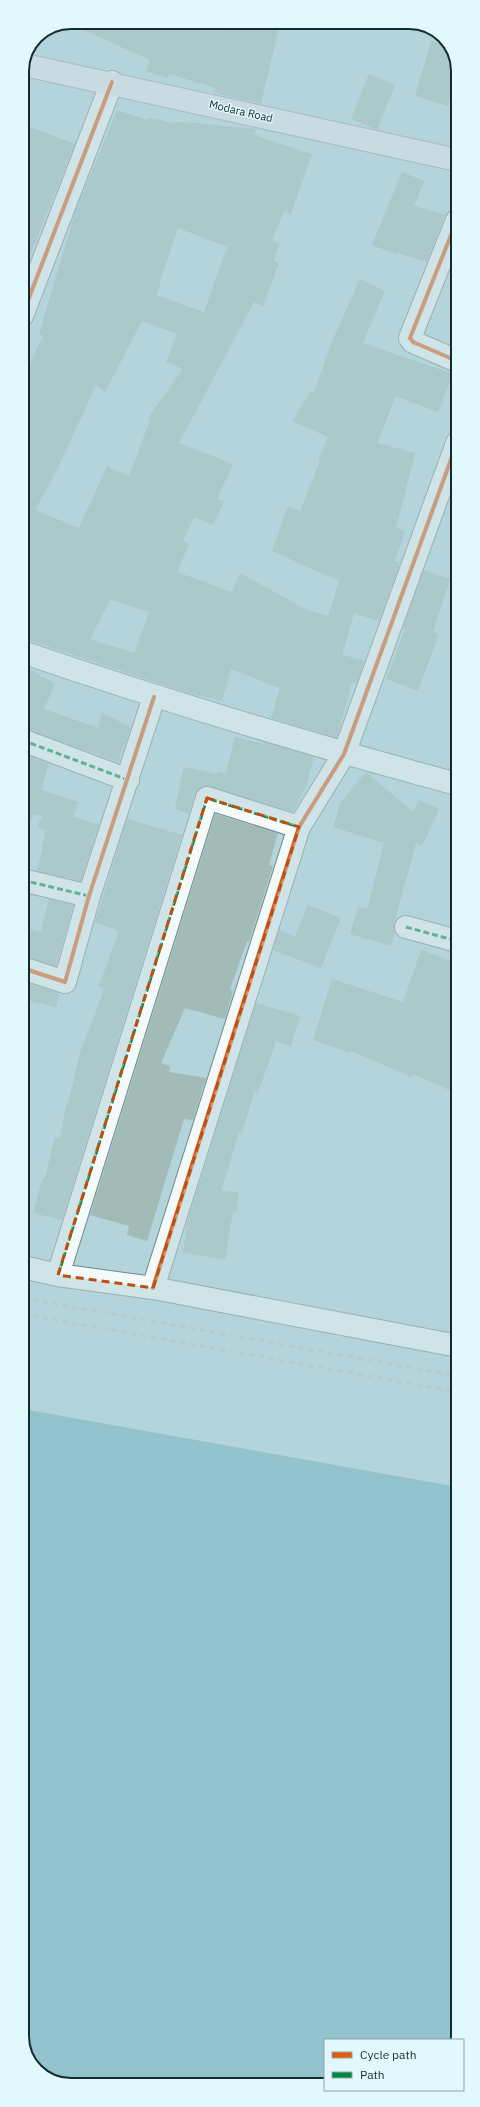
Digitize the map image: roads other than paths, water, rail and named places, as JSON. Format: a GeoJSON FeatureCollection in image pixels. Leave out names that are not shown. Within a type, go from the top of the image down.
{"type":"FeatureCollection","features":[{"type":"Feature","properties":{"kind":"main road","name":"Modara Road"},"geometry":{"type":"LineString","coordinates":[[30,66],[112,82],[451,159]]}},
{"type":"Feature","properties":{"kind":"street"},"geometry":{"type":"LineString","coordinates":[[29,298],[112,82]]}},
{"type":"Feature","properties":{"kind":"street"},"geometry":{"type":"LineString","coordinates":[[451,235],[410,338],[413,342],[451,358]]}},
{"type":"Feature","properties":{"kind":"street"},"geometry":{"type":"LineString","coordinates":[[153,1288],[299,827],[344,754],[451,460]]}},
{"type":"Feature","properties":{"kind":"street"},"geometry":{"type":"LineString","coordinates":[[29,654],[154,696],[344,754],[451,782]]}},
{"type":"Feature","properties":{"kind":"street"},"geometry":{"type":"LineString","coordinates":[[29,970],[65,982],[89,896],[128,780],[154,696]]}},
{"type":"Feature","properties":{"kind":"street"},"geometry":{"type":"LineString","coordinates":[[29,743],[128,780]]}},
{"type":"Feature","properties":{"kind":"street"},"geometry":{"type":"LineString","coordinates":[[58,1275],[206,798],[299,827]]}},
{"type":"Feature","properties":{"kind":"street"},"geometry":{"type":"LineString","coordinates":[[29,882],[89,896]]}},
{"type":"Feature","properties":{"kind":"street"},"geometry":{"type":"LineString","coordinates":[[406,927],[451,940]]}},
{"type":"Feature","properties":{"kind":"street"},"geometry":{"type":"LineString","coordinates":[[29,1269],[58,1275],[153,1288],[451,1345]]}},
{"type":"Feature","properties":{"kind":"water"},"geometry":{"type":"Polygon","coordinates":[[[29,1410],[451,1486],[451,2039],[324,2039],[324,2078],[68,2078],[55,2075],[39,2064],[32,2052],[29,2036],[29,1410]]]}},
{"type":"Feature","properties":{"kind":"railway"},"geometry":{"type":"LineString","coordinates":[[29,1299],[451,1375]]}},
{"type":"Feature","properties":{"kind":"railway"},"geometry":{"type":"LineString","coordinates":[[29,1315],[451,1391]]}}]}
